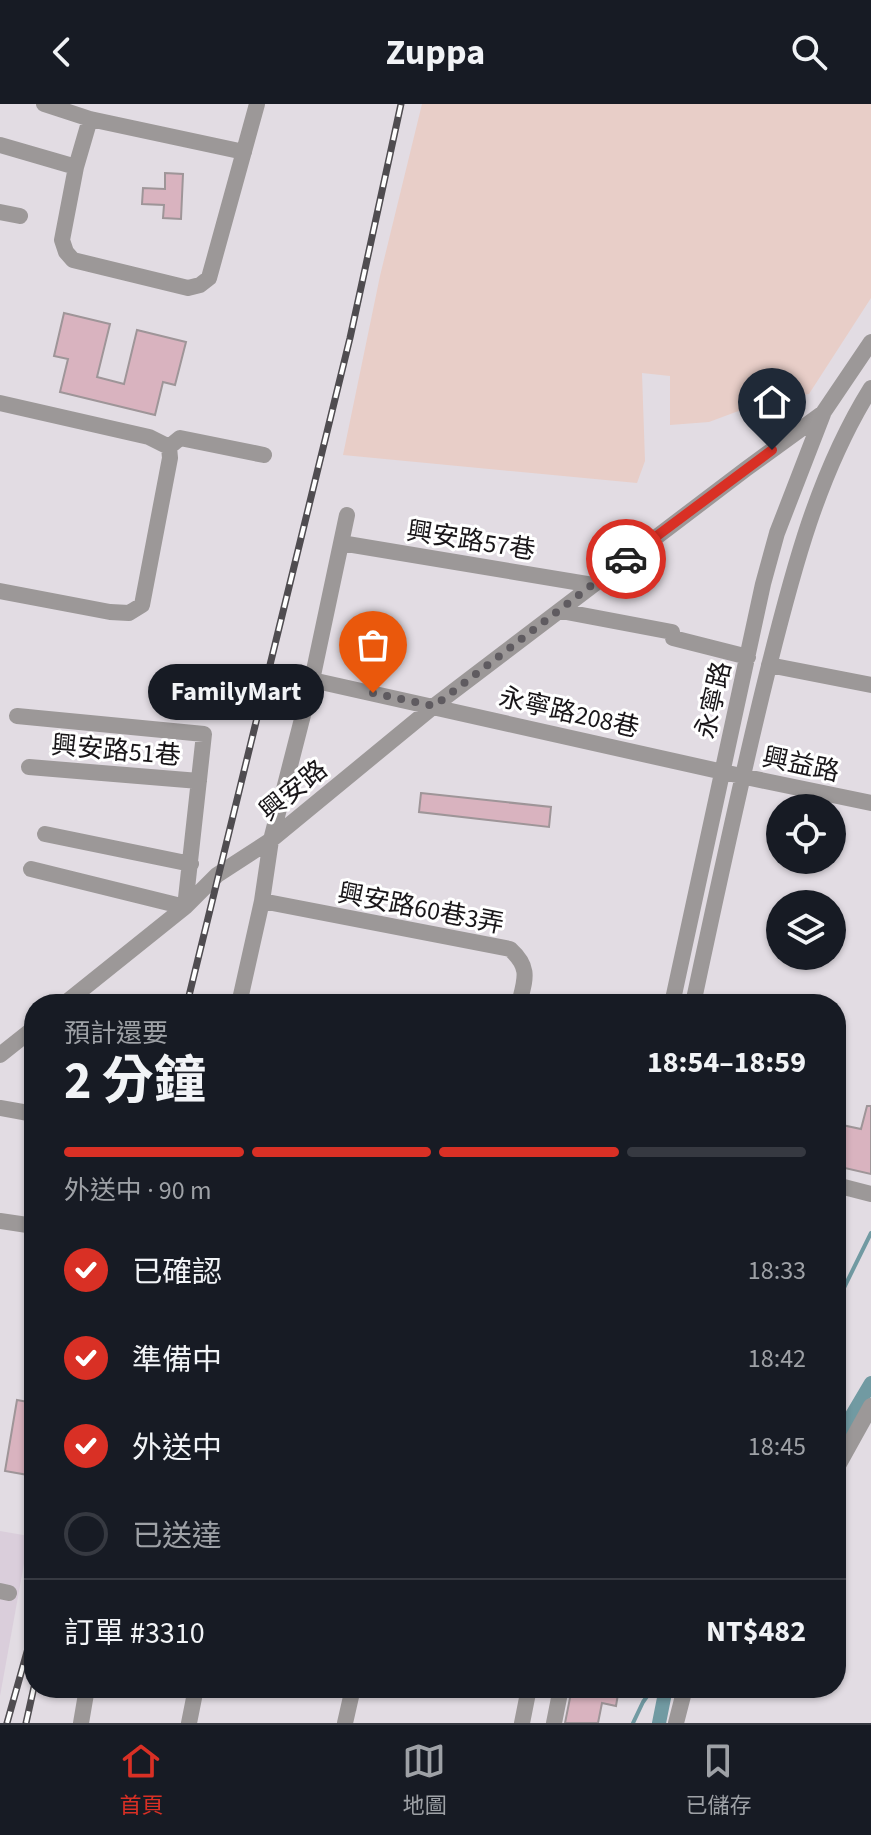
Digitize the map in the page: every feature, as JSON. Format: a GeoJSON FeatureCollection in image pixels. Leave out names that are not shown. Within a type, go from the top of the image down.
{"type":"FeatureCollection","features":[{"type":"Feature","properties":{"kind":"street"},"geometry":{"type":"LineString","coordinates":[[44,104],[90,119],[244,152]]}},
{"type":"Feature","properties":{"kind":"street"},"geometry":{"type":"LineString","coordinates":[[90,119],[76,167],[62,240],[66,252],[73,260],[188,288],[200,285],[209,278],[257,104]]}},
{"type":"Feature","properties":{"kind":"street"},"geometry":{"type":"LineString","coordinates":[[0,145],[76,167]]}},
{"type":"Feature","properties":{"kind":"street"},"geometry":{"type":"LineString","coordinates":[[0,212],[20,216]]}},
{"type":"Feature","properties":{"kind":"street","name":"興安路"},"geometry":{"type":"LineString","coordinates":[[76,994],[185,907],[217,875],[271,840],[434,706],[823,413],[871,342]]}},
{"type":"Feature","properties":{"kind":"street"},"geometry":{"type":"LineString","coordinates":[[823,413],[848,426],[871,388]]}},
{"type":"Feature","properties":{"kind":"street"},"geometry":{"type":"LineString","coordinates":[[0,403],[149,437],[169,447]]}},
{"type":"Feature","properties":{"kind":"street","name":"永寧路"},"geometry":{"type":"LineString","coordinates":[[674,994],[721,772],[777,533],[823,413]]}},
{"type":"Feature","properties":{"kind":"street","name":"永寧路"},"geometry":{"type":"LineString","coordinates":[[695,994],[741,776],[802,541],[848,426]]}},
{"type":"Feature","properties":{"kind":"street"},"geometry":{"type":"LineString","coordinates":[[169,447],[180,438],[264,455]]}},
{"type":"Feature","properties":{"kind":"street"},"geometry":{"type":"LineString","coordinates":[[0,591],[110,612],[129,613],[142,605],[170,458],[169,447]]}},
{"type":"Feature","properties":{"kind":"street"},"geometry":{"type":"LineString","coordinates":[[241,994],[262,901],[271,840],[312,680],[347,515]]}},
{"type":"Feature","properties":{"kind":"street","name":"興安路57巷"},"geometry":{"type":"LineString","coordinates":[[341,543],[593,585]]}},
{"type":"Feature","properties":{"kind":"street"},"geometry":{"type":"LineString","coordinates":[[561,611],[672,632],[673,638],[748,657]]}},
{"type":"Feature","properties":{"kind":"street"},"geometry":{"type":"LineString","coordinates":[[769,665],[871,685]]}},
{"type":"Feature","properties":{"kind":"street","name":"永寧路208巷"},"geometry":{"type":"LineString","coordinates":[[312,680],[721,772]]}},
{"type":"Feature","properties":{"kind":"street","name":"興安路51巷"},"geometry":{"type":"LineString","coordinates":[[17,716],[204,734],[185,907]]}},
{"type":"Feature","properties":{"kind":"street","name":"興安路51巷"},"geometry":{"type":"LineString","coordinates":[[29,767],[199,781]]}},
{"type":"Feature","properties":{"kind":"street","name":"興益路"},"geometry":{"type":"LineString","coordinates":[[721,772],[871,803]]}},
{"type":"Feature","properties":{"kind":"street"},"geometry":{"type":"LineString","coordinates":[[45,834],[191,864]]}},
{"type":"Feature","properties":{"kind":"street"},"geometry":{"type":"LineString","coordinates":[[31,869],[185,907]]}},
{"type":"Feature","properties":{"kind":"street","name":"興安路60巷3弄"},"geometry":{"type":"LineString","coordinates":[[262,901],[510,949],[521,959],[526,976],[522,994]]}},
{"type":"Feature","properties":{"kind":"street"},"geometry":{"type":"LineString","coordinates":[[0,1055],[24,1044]]}},
{"type":"Feature","properties":{"kind":"street"},"geometry":{"type":"LineString","coordinates":[[0,1108],[24,1112]]}},
{"type":"Feature","properties":{"kind":"street"},"geometry":{"type":"LineString","coordinates":[[846,1188],[871,1194]]}},
{"type":"Feature","properties":{"kind":"street"},"geometry":{"type":"LineString","coordinates":[[0,1221],[24,1225]]}},
{"type":"Feature","properties":{"kind":"street"},"geometry":{"type":"LineString","coordinates":[[846,1451],[871,1406]]}},
{"type":"Feature","properties":{"kind":"street"},"geometry":{"type":"LineString","coordinates":[[81,1723],[85,1698]]}},
{"type":"Feature","properties":{"kind":"street"},"geometry":{"type":"LineString","coordinates":[[189,1723],[194,1698]]}},
{"type":"Feature","properties":{"kind":"street"},"geometry":{"type":"LineString","coordinates":[[345,1723],[351,1698]]}},
{"type":"Feature","properties":{"kind":"street"},"geometry":{"type":"LineString","coordinates":[[522,1723],[527,1698]]}},
{"type":"Feature","properties":{"kind":"street"},"geometry":{"type":"LineString","coordinates":[[554,1723],[559,1698]]}},
{"type":"Feature","properties":{"kind":"street"},"geometry":{"type":"LineString","coordinates":[[676,1723],[682,1698]]}},
{"type":"Feature","properties":{"kind":"shaded area"},"geometry":{"type":"Polygon","coordinates":[[[422,104],[871,104],[871,298],[809,394],[768,400],[709,422],[670,425],[670,376],[642,373],[645,461],[637,483],[343,455],[380,276],[422,104]]]}},
{"type":"Feature","properties":{"kind":"shaded area"},"geometry":{"type":"Polygon","coordinates":[[[0,1531],[24,1535],[24,1564],[0,1696],[0,1531]]]}},
{"type":"Feature","properties":{"kind":"building"},"geometry":{"type":"Polygon","coordinates":[[[165,173],[183,174],[181,219],[163,218],[164,205],[142,204],[143,188],[165,189],[165,173]]]}},
{"type":"Feature","properties":{"kind":"building"},"geometry":{"type":"Polygon","coordinates":[[[64,313],[110,324],[97,377],[124,384],[137,330],[186,342],[175,385],[163,382],[155,415],[60,392],[68,359],[54,356],[64,313]]]}},
{"type":"Feature","properties":{"kind":"building"},"geometry":{"type":"Polygon","coordinates":[[[421,793],[551,807],[549,827],[419,812],[421,793]]]}},
{"type":"Feature","properties":{"kind":"building"},"geometry":{"type":"Polygon","coordinates":[[[867,1106],[871,1106],[871,1174],[846,1168],[846,1126],[861,1129],[867,1106]]]}},
{"type":"Feature","properties":{"kind":"building"},"geometry":{"type":"Polygon","coordinates":[[[17,1400],[24,1401],[24,1474],[5,1471],[17,1400]]]}},
{"type":"Feature","properties":{"kind":"building"},"geometry":{"type":"Polygon","coordinates":[[[570,1698],[617,1698],[616,1706],[602,1703],[598,1723],[565,1723],[570,1698]]]}},
{"type":"Feature","properties":{"kind":"waterway"},"geometry":{"type":"LineString","coordinates":[[846,1284],[871,1233]]}},
{"type":"Feature","properties":{"kind":"waterway"},"geometry":{"type":"LineString","coordinates":[[846,1425],[871,1383]]}},
{"type":"Feature","properties":{"kind":"waterway"},"geometry":{"type":"LineString","coordinates":[[633,1723],[646,1698]]}},
{"type":"Feature","properties":{"kind":"waterway"},"geometry":{"type":"LineString","coordinates":[[659,1723],[664,1698]]}},
{"type":"Feature","properties":{"kind":"railway"},"geometry":{"type":"LineString","coordinates":[[189,994],[350,338],[401,104]]}},
{"type":"Feature","properties":{"kind":"railway"},"geometry":{"type":"LineString","coordinates":[[7,1723],[24,1663]]}},
{"type":"Feature","properties":{"kind":"railway"},"geometry":{"type":"LineString","coordinates":[[26,1723],[32,1698]]}},
{"type":"Feature","properties":{"kind":"way so far"},"geometry":{"type":"LineString","coordinates":[[373,693],[434,706],[626,559]]}},
{"type":"Feature","properties":{"kind":"place","name":"FamilyMart"},"geometry":{"type":"Point","coordinates":[373,693]}},
{"type":"Feature","properties":{"kind":"route"},"geometry":{"type":"LineString","coordinates":[[626,559],[772,450]]}}]}
